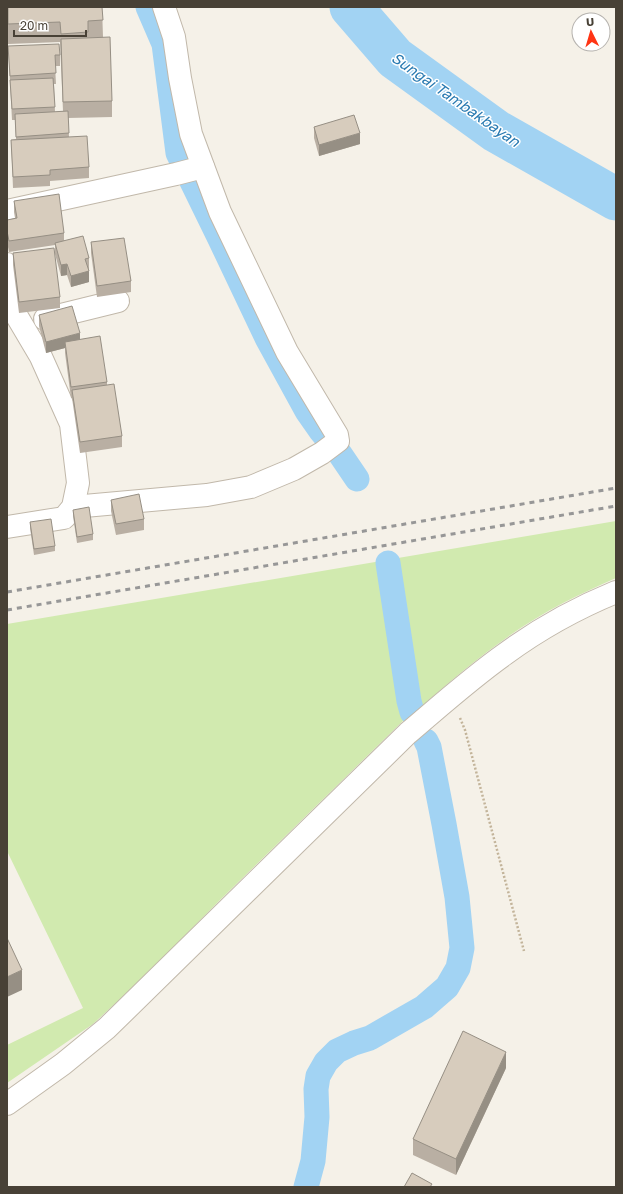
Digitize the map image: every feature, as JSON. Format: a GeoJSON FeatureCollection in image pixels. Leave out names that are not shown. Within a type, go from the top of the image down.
{"type":"FeatureCollection","features":[{"type":"Feature","properties":{"kind":"street"},"geometry":{"type":"LineString","coordinates":[[73,507],[207,496],[251,487],[294,469],[330,447],[337,435],[287,352],[220,212],[190,170],[191,134],[174,37],[164,7]]}},
{"type":"Feature","properties":{"kind":"street"},"geometry":{"type":"LineString","coordinates":[[7,211],[190,170]]}},
{"type":"Feature","properties":{"kind":"street"},"geometry":{"type":"LineString","coordinates":[[7,264],[14,314],[41,357],[71,424],[78,483],[73,507],[64,518],[7,527]]}},
{"type":"Feature","properties":{"kind":"street"},"geometry":{"type":"LineString","coordinates":[[14,314],[118,301]]}},
{"type":"Feature","properties":{"kind":"street"},"geometry":{"type":"LineString","coordinates":[[7,1104],[63,1064],[107,1028],[408,733],[431,713],[505,654],[532,636],[579,610],[616,592]]}},
{"type":"Feature","properties":{"kind":"path"},"geometry":{"type":"LineString","coordinates":[[451,698],[465,730],[524,951]]}},
{"type":"Feature","properties":{"kind":"green space"},"geometry":{"type":"Polygon","coordinates":[[[616,521],[616,578],[569,600],[525,625],[472,663],[422,706],[398,558],[616,521]]]}},
{"type":"Feature","properties":{"kind":"green space"},"geometry":{"type":"Polygon","coordinates":[[[381,561],[407,717],[221,899],[146,975],[93,1024],[7,1083],[7,1045],[83,1008],[7,851],[7,624],[381,561]]]}},
{"type":"Feature","properties":{"kind":"building"},"geometry":{"type":"Polygon","coordinates":[[[8,7],[102,7],[103,20],[88,21],[88,32],[61,34],[60,22],[8,24],[8,7]]]}},
{"type":"Feature","properties":{"kind":"building"},"geometry":{"type":"Polygon","coordinates":[[[110,37],[112,101],[63,102],[61,39],[110,37]]]}},
{"type":"Feature","properties":{"kind":"building"},"geometry":{"type":"Polygon","coordinates":[[[59,44],[60,55],[55,55],[56,73],[10,76],[8,46],[59,44]]]}},
{"type":"Feature","properties":{"kind":"building"},"geometry":{"type":"Polygon","coordinates":[[[53,78],[55,107],[12,109],[10,80],[53,78]]]}},
{"type":"Feature","properties":{"kind":"building"},"geometry":{"type":"Polygon","coordinates":[[[68,111],[69,133],[16,137],[15,114],[68,111]]]}},
{"type":"Feature","properties":{"kind":"building"},"geometry":{"type":"Polygon","coordinates":[[[354,115],[360,133],[319,145],[314,127],[354,115]]]}},
{"type":"Feature","properties":{"kind":"building"},"geometry":{"type":"Polygon","coordinates":[[[87,136],[89,167],[50,170],[50,175],[13,177],[11,140],[87,136]]]}},
{"type":"Feature","properties":{"kind":"building"},"geometry":{"type":"Polygon","coordinates":[[[59,194],[64,233],[9,241],[7,220],[17,218],[14,201],[59,194]]]}},
{"type":"Feature","properties":{"kind":"building"},"geometry":{"type":"Polygon","coordinates":[[[83,236],[89,258],[85,259],[89,271],[71,276],[67,264],[61,265],[55,243],[83,236]]]}},
{"type":"Feature","properties":{"kind":"building"},"geometry":{"type":"Polygon","coordinates":[[[124,238],[131,281],[97,286],[91,242],[124,238]]]}},
{"type":"Feature","properties":{"kind":"building"},"geometry":{"type":"Polygon","coordinates":[[[54,248],[60,297],[19,302],[13,253],[54,248]]]}},
{"type":"Feature","properties":{"kind":"building"},"geometry":{"type":"Polygon","coordinates":[[[72,306],[80,333],[46,342],[39,315],[72,306]]]}},
{"type":"Feature","properties":{"kind":"building"},"geometry":{"type":"Polygon","coordinates":[[[100,336],[107,382],[71,387],[65,342],[100,336]]]}},
{"type":"Feature","properties":{"kind":"building"},"geometry":{"type":"Polygon","coordinates":[[[114,384],[122,436],[80,442],[72,390],[114,384]]]}},
{"type":"Feature","properties":{"kind":"building"},"geometry":{"type":"Polygon","coordinates":[[[139,494],[144,519],[116,524],[111,500],[139,494]]]}},
{"type":"Feature","properties":{"kind":"building"},"geometry":{"type":"Polygon","coordinates":[[[89,507],[93,534],[77,537],[73,510],[89,507]]]}},
{"type":"Feature","properties":{"kind":"building"},"geometry":{"type":"Polygon","coordinates":[[[51,519],[55,546],[34,549],[30,522],[51,519]]]}},
{"type":"Feature","properties":{"kind":"building"},"geometry":{"type":"Polygon","coordinates":[[[7,938],[22,970],[7,977],[7,938]]]}},
{"type":"Feature","properties":{"kind":"building"},"geometry":{"type":"Polygon","coordinates":[[[463,1031],[506,1052],[456,1159],[413,1139],[463,1031]]]}},
{"type":"Feature","properties":{"kind":"building"},"geometry":{"type":"Polygon","coordinates":[[[412,1173],[432,1184],[430,1187],[404,1187],[412,1173]]]}},
{"type":"Feature","properties":{"kind":"waterway"},"geometry":{"type":"LineString","coordinates":[[148,7],[164,44],[178,153],[267,338],[307,411],[357,479]]}},
{"type":"Feature","properties":{"kind":"waterway","name":"Sungai Tambakbayan"},"geometry":{"type":"LineString","coordinates":[[351,7],[395,58],[496,131],[616,199]]}},
{"type":"Feature","properties":{"kind":"waterway"},"geometry":{"type":"LineString","coordinates":[[388,563],[409,701],[412,712]]}},
{"type":"Feature","properties":{"kind":"waterway"},"geometry":{"type":"LineString","coordinates":[[306,1187],[313,1161],[317,1117],[316,1089],[318,1076],[326,1062],[337,1051],[354,1043],[370,1038],[424,1007],[447,987],[458,968],[462,948],[457,897],[429,747],[426,741]]}},
{"type":"Feature","properties":{"kind":"railway"},"geometry":{"type":"LineString","coordinates":[[7,592],[616,488]]}},
{"type":"Feature","properties":{"kind":"railway"},"geometry":{"type":"LineString","coordinates":[[7,610],[616,506]]}}]}
